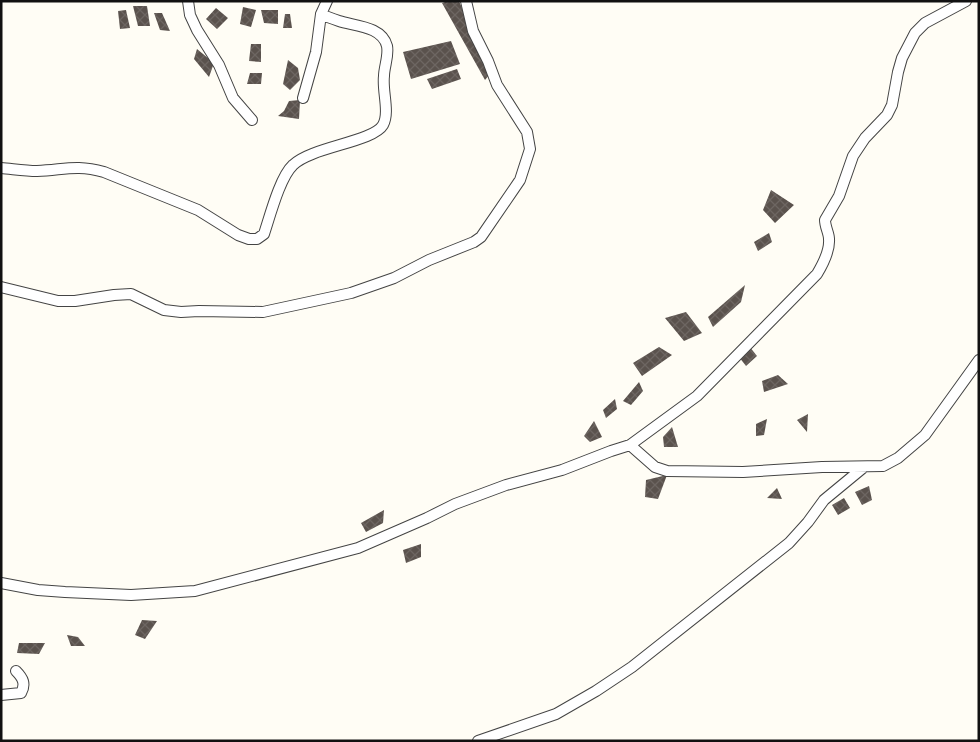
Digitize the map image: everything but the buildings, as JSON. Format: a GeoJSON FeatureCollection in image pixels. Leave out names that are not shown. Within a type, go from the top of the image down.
{"type":"FeatureCollection","features":[{"type":"Feature","properties":{"kind":"street"},"geometry":{"type":"LineString","coordinates":[[188,1],[190,15],[196,30],[219,65],[233,98],[252,120]]}},
{"type":"Feature","properties":{"kind":"street"},"geometry":{"type":"LineString","coordinates":[[303,98],[316,52],[321,14],[326,1]]}},
{"type":"Feature","properties":{"kind":"street"},"geometry":{"type":"LineString","coordinates":[[1,287],[58,301],[75,301],[131,294],[170,312],[263,312],[351,293],[394,278],[428,260],[474,242],[486,232],[520,180],[526,164],[530,140],[527,132],[497,85],[488,60],[473,31],[466,1]]}},
{"type":"Feature","properties":{"kind":"street"},"geometry":{"type":"LineString","coordinates":[[1,583],[38,590],[131,595],[195,591],[358,548],[455,504],[506,485],[562,470],[630,445],[697,396],[817,274],[823,264],[829,246],[830,239],[825,220],[839,196],[853,156],[865,138],[881,123],[892,105],[898,72],[908,46],[915,34],[926,23],[966,1]]}},
{"type":"Feature","properties":{"kind":"street"},"geometry":{"type":"LineString","coordinates":[[1,168],[37,171],[67,167],[88,167],[198,210],[238,236],[257,239],[264,234],[286,174],[293,165],[306,155],[377,132],[383,125],[385,114],[383,78],[387,54],[385,41],[369,29],[321,14]]}},
{"type":"Feature","properties":{"kind":"street"},"geometry":{"type":"LineString","coordinates":[[630,445],[655,467],[667,471],[743,472],[822,467],[882,466],[903,455],[916,443],[933,424],[979,360]]}},
{"type":"Feature","properties":{"kind":"street"},"geometry":{"type":"LineString","coordinates":[[478,741],[556,714],[632,667],[789,544],[824,500],[864,467]]}},
{"type":"Feature","properties":{"kind":"street"},"geometry":{"type":"LineString","coordinates":[[1,695],[21,693],[23,690],[23,678],[16,671]]}}]}
